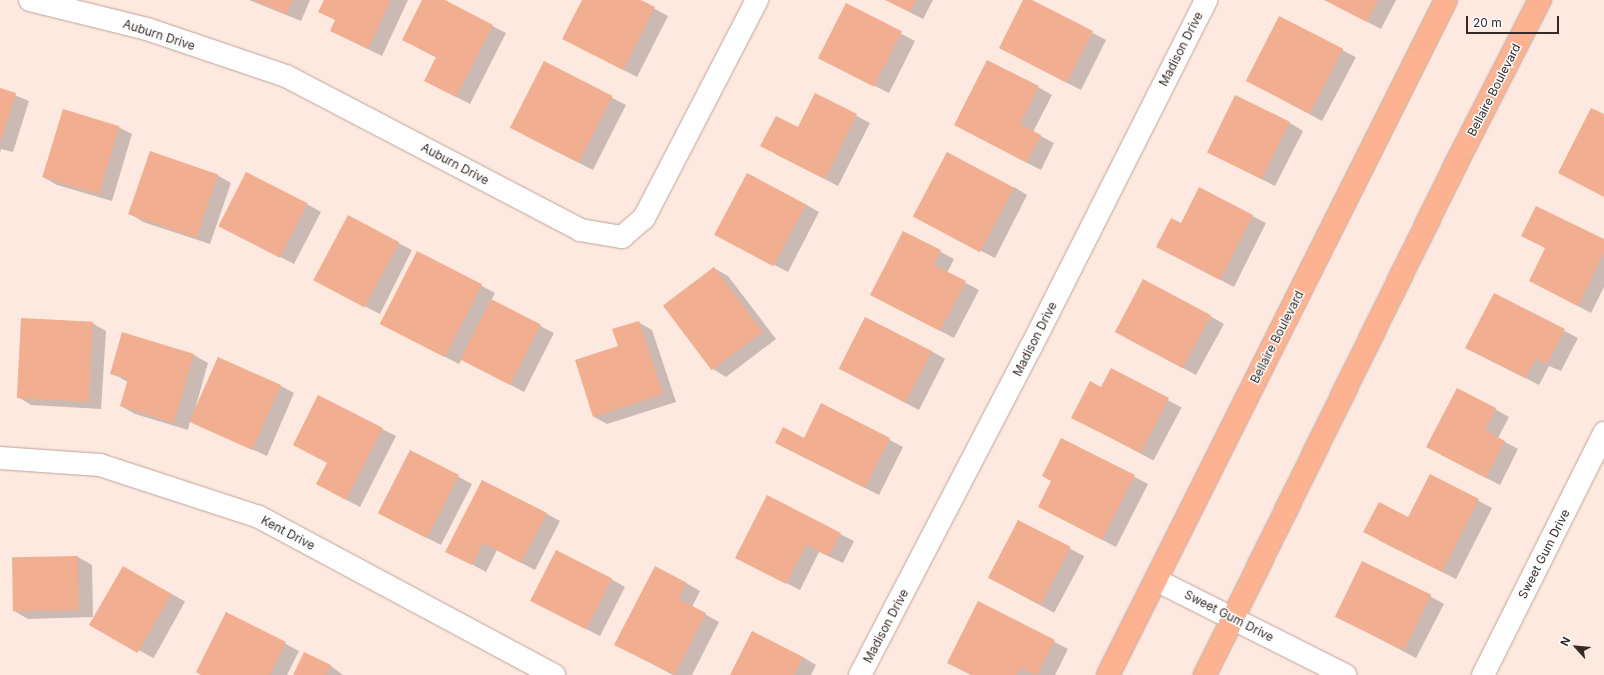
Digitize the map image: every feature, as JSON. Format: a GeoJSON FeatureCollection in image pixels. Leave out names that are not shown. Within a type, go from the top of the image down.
{"type":"FeatureCollection","features":[{"type":"Feature","properties":{"kind":"main road","name":"Bellaire Boulevard"},"geometry":{"type":"LineString","coordinates":[[1108,675],[1446,0]]}},
{"type":"Feature","properties":{"kind":"main road","name":"Bellaire Boulevard"},"geometry":{"type":"LineString","coordinates":[[1205,675],[1459,158],[1540,0]]}},
{"type":"Feature","properties":{"kind":"street","name":"Auburn Drive"},"geometry":{"type":"LineString","coordinates":[[30,0],[147,29],[286,76],[580,230],[622,237],[644,218],[757,0]]}},
{"type":"Feature","properties":{"kind":"street","name":"Madison Drive"},"geometry":{"type":"LineString","coordinates":[[860,675],[1031,347],[1206,0]]}},
{"type":"Feature","properties":{"kind":"street","name":"Sweet Gum Drive"},"geometry":{"type":"LineString","coordinates":[[1484,675],[1604,433]]}},
{"type":"Feature","properties":{"kind":"street","name":"Kent Drive"},"geometry":{"type":"LineString","coordinates":[[0,458],[100,465],[259,517],[554,675]]}},
{"type":"Feature","properties":{"kind":"street","name":"Sweet Gum Drive"},"geometry":{"type":"LineString","coordinates":[[1156,580],[1345,675]]}},
{"type":"Feature","properties":{"kind":"building"},"geometry":{"type":"Polygon","coordinates":[[[253,0],[293,0],[287,14],[253,0]]]}},
{"type":"Feature","properties":{"kind":"building"},"geometry":{"type":"Polygon","coordinates":[[[324,0],[391,0],[368,49],[330,31],[335,20],[318,12],[324,0]]]}},
{"type":"Feature","properties":{"kind":"building"},"geometry":{"type":"Polygon","coordinates":[[[422,0],[445,0],[493,25],[456,97],[424,81],[436,57],[402,40],[422,0]]]}},
{"type":"Feature","properties":{"kind":"building"},"geometry":{"type":"Polygon","coordinates":[[[582,0],[641,0],[655,7],[623,70],[562,39],[582,0]]]}},
{"type":"Feature","properties":{"kind":"building"},"geometry":{"type":"Polygon","coordinates":[[[885,0],[916,0],[910,12],[885,0]]]}},
{"type":"Feature","properties":{"kind":"building"},"geometry":{"type":"Polygon","coordinates":[[[1023,0],[1032,0],[1093,31],[1067,83],[999,48],[1023,0]]]}},
{"type":"Feature","properties":{"kind":"building"},"geometry":{"type":"Polygon","coordinates":[[[1324,0],[1378,0],[1367,22],[1324,0]]]}},
{"type":"Feature","properties":{"kind":"building"},"geometry":{"type":"Polygon","coordinates":[[[846,3],[902,32],[874,87],[818,58],[846,3]]]}},
{"type":"Feature","properties":{"kind":"building"},"geometry":{"type":"Polygon","coordinates":[[[1279,16],[1343,49],[1310,114],[1246,81],[1279,16]]]}},
{"type":"Feature","properties":{"kind":"building"},"geometry":{"type":"Polygon","coordinates":[[[987,60],[1039,86],[1020,124],[1041,135],[1027,163],[954,125],[987,60]]]}},
{"type":"Feature","properties":{"kind":"building"},"geometry":{"type":"Polygon","coordinates":[[[544,61],[613,96],[579,163],[510,128],[544,61]]]}},
{"type":"Feature","properties":{"kind":"building"},"geometry":{"type":"Polygon","coordinates":[[[0,88],[16,93],[0,144],[0,88]]]}},
{"type":"Feature","properties":{"kind":"building"},"geometry":{"type":"Polygon","coordinates":[[[815,93],[857,114],[825,179],[760,146],[776,116],[798,127],[815,93]]]}},
{"type":"Feature","properties":{"kind":"building"},"geometry":{"type":"Polygon","coordinates":[[[1235,95],[1290,122],[1262,179],[1207,153],[1235,95]]]}},
{"type":"Feature","properties":{"kind":"building"},"geometry":{"type":"Polygon","coordinates":[[[1591,108],[1604,114],[1604,197],[1558,173],[1591,108]]]}},
{"type":"Feature","properties":{"kind":"building"},"geometry":{"type":"Polygon","coordinates":[[[63,109],[119,126],[99,194],[42,177],[63,109]]]}},
{"type":"Feature","properties":{"kind":"building"},"geometry":{"type":"Polygon","coordinates":[[[150,151],[218,174],[196,238],[128,214],[150,151]]]}},
{"type":"Feature","properties":{"kind":"building"},"geometry":{"type":"Polygon","coordinates":[[[947,152],[1014,188],[980,252],[913,216],[947,152]]]}},
{"type":"Feature","properties":{"kind":"building"},"geometry":{"type":"Polygon","coordinates":[[[246,172],[307,203],[280,258],[218,226],[246,172]]]}},
{"type":"Feature","properties":{"kind":"building"},"geometry":{"type":"Polygon","coordinates":[[[747,173],[806,204],[773,266],[714,235],[747,173]]]}},
{"type":"Feature","properties":{"kind":"building"},"geometry":{"type":"Polygon","coordinates":[[[1199,187],[1253,215],[1220,280],[1156,247],[1171,218],[1181,223],[1199,187]]]}},
{"type":"Feature","properties":{"kind":"building"},"geometry":{"type":"Polygon","coordinates":[[[1536,206],[1604,239],[1604,252],[1578,306],[1529,281],[1545,248],[1521,236],[1536,206]]]}},
{"type":"Feature","properties":{"kind":"building"},"geometry":{"type":"Polygon","coordinates":[[[348,215],[399,242],[364,308],[313,280],[348,215]]]}},
{"type":"Feature","properties":{"kind":"building"},"geometry":{"type":"Polygon","coordinates":[[[903,231],[941,250],[934,265],[966,281],[940,331],[870,295],[903,231]]]}},
{"type":"Feature","properties":{"kind":"building"},"geometry":{"type":"Polygon","coordinates":[[[417,251],[482,284],[445,357],[380,324],[417,251]]]}},
{"type":"Feature","properties":{"kind":"building"},"geometry":{"type":"Polygon","coordinates":[[[714,267],[763,332],[712,370],[663,306],[714,267]]]}},
{"type":"Feature","properties":{"kind":"building"},"geometry":{"type":"Polygon","coordinates":[[[1143,279],[1211,315],[1183,368],[1115,332],[1143,279]]]}},
{"type":"Feature","properties":{"kind":"building"},"geometry":{"type":"Polygon","coordinates":[[[1494,293],[1565,329],[1547,364],[1536,359],[1525,378],[1465,348],[1494,293]]]}},
{"type":"Feature","properties":{"kind":"building"},"geometry":{"type":"Polygon","coordinates":[[[491,299],[541,324],[510,385],[460,360],[491,299]]]}},
{"type":"Feature","properties":{"kind":"building"},"geometry":{"type":"Polygon","coordinates":[[[865,317],[932,351],[905,403],[839,369],[865,317]]]}},
{"type":"Feature","properties":{"kind":"building"},"geometry":{"type":"Polygon","coordinates":[[[21,318],[93,322],[89,402],[17,398],[21,318]]]}},
{"type":"Feature","properties":{"kind":"building"},"geometry":{"type":"Polygon","coordinates":[[[639,321],[663,394],[593,417],[575,360],[618,346],[612,329],[639,321]]]}},
{"type":"Feature","properties":{"kind":"building"},"geometry":{"type":"Polygon","coordinates":[[[122,332],[194,354],[174,423],[120,406],[128,379],[110,374],[122,332]]]}},
{"type":"Feature","properties":{"kind":"building"},"geometry":{"type":"Polygon","coordinates":[[[218,357],[281,385],[252,450],[189,422],[218,357]]]}},
{"type":"Feature","properties":{"kind":"building"},"geometry":{"type":"Polygon","coordinates":[[[1111,368],[1169,398],[1141,453],[1071,418],[1090,381],[1101,387],[1111,368]]]}},
{"type":"Feature","properties":{"kind":"building"},"geometry":{"type":"Polygon","coordinates":[[[1457,388],[1496,408],[1485,430],[1505,441],[1486,478],[1426,447],[1457,388]]]}},
{"type":"Feature","properties":{"kind":"building"},"geometry":{"type":"Polygon","coordinates":[[[318,395],[383,428],[346,500],[316,484],[327,463],[293,445],[318,395]]]}},
{"type":"Feature","properties":{"kind":"building"},"geometry":{"type":"Polygon","coordinates":[[[821,403],[890,438],[865,488],[775,443],[783,427],[804,438],[821,403]]]}},
{"type":"Feature","properties":{"kind":"building"},"geometry":{"type":"Polygon","coordinates":[[[1061,438],[1135,475],[1102,540],[1038,507],[1051,481],[1042,476],[1061,438]]]}},
{"type":"Feature","properties":{"kind":"building"},"geometry":{"type":"Polygon","coordinates":[[[410,450],[459,475],[427,538],[378,513],[410,450]]]}},
{"type":"Feature","properties":{"kind":"building"},"geometry":{"type":"Polygon","coordinates":[[[1430,474],[1479,499],[1442,572],[1363,532],[1379,502],[1408,517],[1430,474]]]}},
{"type":"Feature","properties":{"kind":"building"},"geometry":{"type":"Polygon","coordinates":[[[482,480],[547,513],[521,563],[483,543],[472,565],[445,552],[482,480]]]}},
{"type":"Feature","properties":{"kind":"building"},"geometry":{"type":"Polygon","coordinates":[[[767,495],[841,533],[829,556],[806,545],[786,584],[735,558],[767,495]]]}},
{"type":"Feature","properties":{"kind":"building"},"geometry":{"type":"Polygon","coordinates":[[[1018,520],[1071,547],[1041,605],[988,578],[1018,520]]]}},
{"type":"Feature","properties":{"kind":"building"},"geometry":{"type":"Polygon","coordinates":[[[556,550],[612,579],[586,629],[530,601],[556,550]]]}},
{"type":"Feature","properties":{"kind":"building"},"geometry":{"type":"Polygon","coordinates":[[[78,556],[79,610],[13,611],[12,557],[78,556]]]}},
{"type":"Feature","properties":{"kind":"building"},"geometry":{"type":"Polygon","coordinates":[[[1362,561],[1431,595],[1404,650],[1335,617],[1362,561]]]}},
{"type":"Feature","properties":{"kind":"building"},"geometry":{"type":"Polygon","coordinates":[[[123,566],[171,594],[137,653],[89,625],[123,566]]]}},
{"type":"Feature","properties":{"kind":"building"},"geometry":{"type":"Polygon","coordinates":[[[655,566],[687,583],[678,599],[706,613],[675,675],[614,645],[655,566]]]}},
{"type":"Feature","properties":{"kind":"building"},"geometry":{"type":"Polygon","coordinates":[[[978,601],[1055,640],[1037,675],[1020,668],[1016,675],[971,675],[947,663],[978,601]]]}},
{"type":"Feature","properties":{"kind":"building"},"geometry":{"type":"Polygon","coordinates":[[[226,612],[286,642],[270,675],[201,675],[196,672],[226,612]]]}},
{"type":"Feature","properties":{"kind":"building"},"geometry":{"type":"Polygon","coordinates":[[[752,631],[803,657],[794,675],[730,675],[752,631]]]}},
{"type":"Feature","properties":{"kind":"building"},"geometry":{"type":"Polygon","coordinates":[[[304,652],[331,665],[326,675],[293,675],[304,652]]]}}]}
